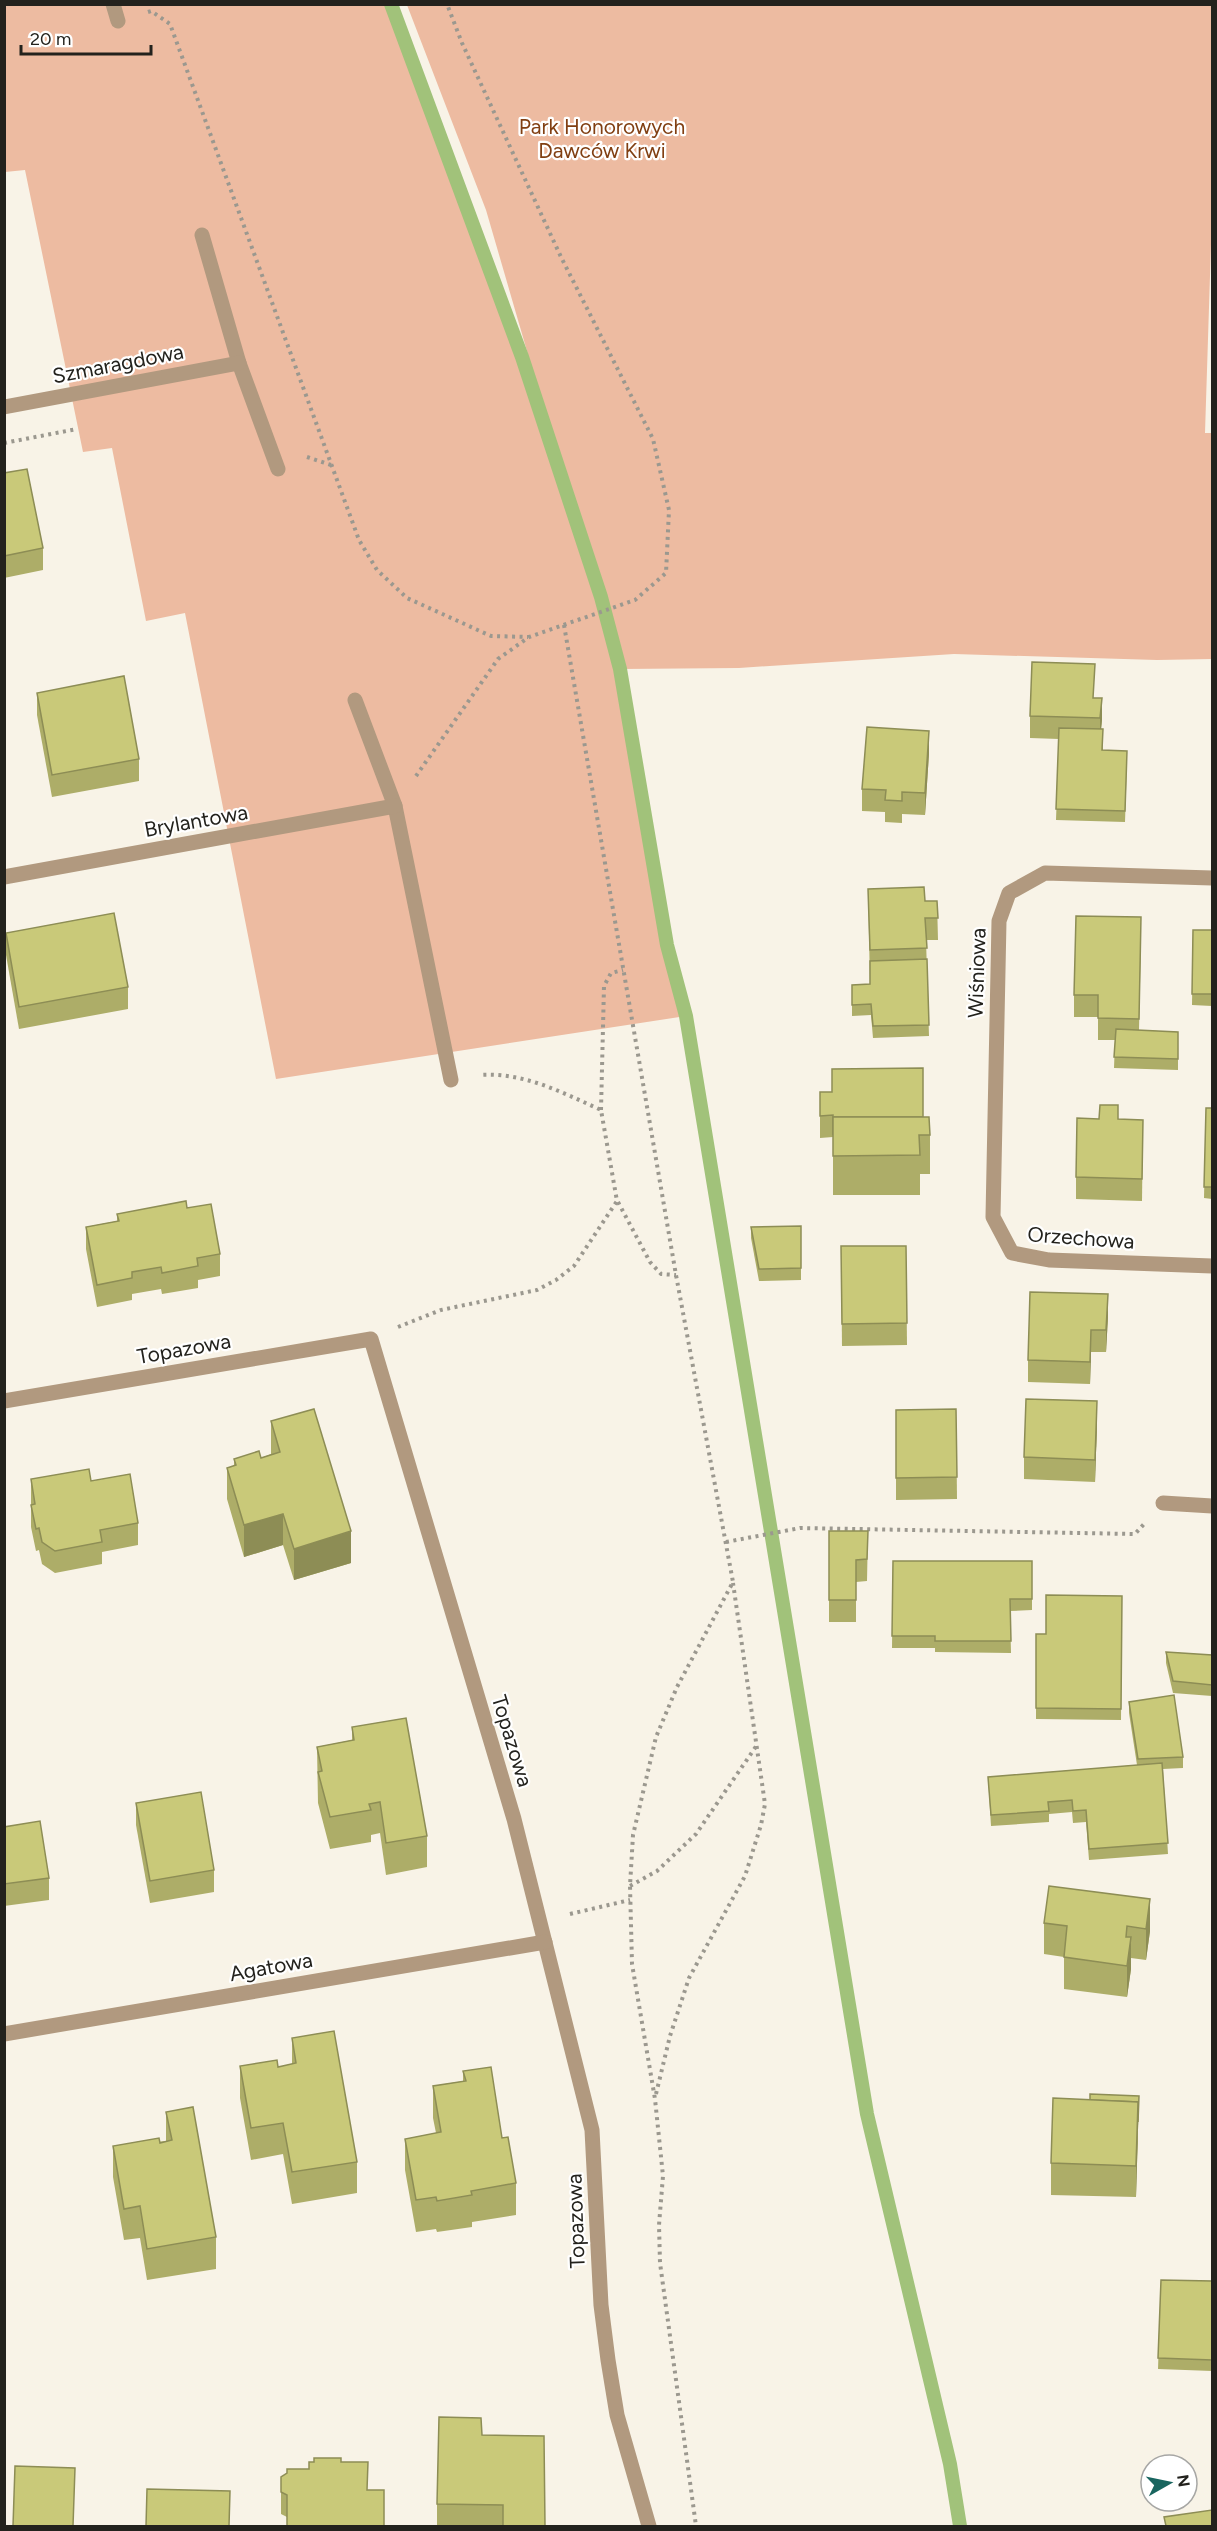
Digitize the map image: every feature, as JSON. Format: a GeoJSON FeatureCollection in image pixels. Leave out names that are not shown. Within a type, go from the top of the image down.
{"type":"FeatureCollection","features":[{"type":"Feature","properties":{"kind":"street"},"geometry":{"type":"LineString","coordinates":[[113,4],[118,21]]}},
{"type":"Feature","properties":{"kind":"street"},"geometry":{"type":"LineString","coordinates":[[202,235],[239,363],[278,469]]}},
{"type":"Feature","properties":{"kind":"street","name":"Szmaragdowa"},"geometry":{"type":"LineString","coordinates":[[4,407],[239,363]]}},
{"type":"Feature","properties":{"kind":"street"},"geometry":{"type":"LineString","coordinates":[[356,700],[395,806],[451,1080]]}},
{"type":"Feature","properties":{"kind":"street","name":"Brylantowa"},"geometry":{"type":"LineString","coordinates":[[4,877],[395,806]]}},
{"type":"Feature","properties":{"kind":"street","name":"Wiśniowa"},"geometry":{"type":"LineString","coordinates":[[995,1085],[999,921],[1009,893],[1045,873],[1212,878]]}},
{"type":"Feature","properties":{"kind":"street","name":"Orzechowa"},"geometry":{"type":"LineString","coordinates":[[995,1085],[993,1217],[1012,1253],[1049,1260],[1212,1266]]}},
{"type":"Feature","properties":{"kind":"street","name":"Topazowa"},"geometry":{"type":"LineString","coordinates":[[4,1401],[371,1339],[514,1819],[592,2130],[601,2305],[608,2360],[617,2415],[649,2526]]}},
{"type":"Feature","properties":{"kind":"street"},"geometry":{"type":"LineString","coordinates":[[1163,1503],[1212,1506]]}},
{"type":"Feature","properties":{"kind":"street","name":"Agatowa"},"geometry":{"type":"LineString","coordinates":[[4,2034],[546,1942]]}},
{"type":"Feature","properties":{"kind":"path"},"geometry":{"type":"LineString","coordinates":[[395,806],[498,659],[529,637],[635,600],[666,573],[669,510],[653,439],[561,257],[462,43],[447,4]]}},
{"type":"Feature","properties":{"kind":"path"},"geometry":{"type":"LineString","coordinates":[[118,21],[151,11],[170,24],[359,540],[377,570],[407,598],[491,636],[529,637]]}},
{"type":"Feature","properties":{"kind":"path"},"geometry":{"type":"LineString","coordinates":[[4,443],[77,429]]}},
{"type":"Feature","properties":{"kind":"path"},"geometry":{"type":"LineString","coordinates":[[564,625],[676,1275],[733,1582],[765,1804],[745,1876],[689,1978],[670,2036],[655,2098]]}},
{"type":"Feature","properties":{"kind":"path"},"geometry":{"type":"LineString","coordinates":[[623,970],[611,973],[604,986],[601,1110],[617,1201],[650,1262],[661,1274],[676,1275]]}},
{"type":"Feature","properties":{"kind":"path"},"geometry":{"type":"LineString","coordinates":[[451,1080],[481,1075],[520,1077],[550,1087],[601,1110]]}},
{"type":"Feature","properties":{"kind":"path"},"geometry":{"type":"LineString","coordinates":[[371,1339],[441,1310],[537,1290],[556,1280],[574,1266],[617,1201]]}},
{"type":"Feature","properties":{"kind":"path"},"geometry":{"type":"LineString","coordinates":[[726,1542],[800,1528],[1135,1534],[1163,1503]]}},
{"type":"Feature","properties":{"kind":"path"},"geometry":{"type":"LineString","coordinates":[[696,2526],[660,2263],[659,2225],[663,2176],[655,2098],[632,1964],[630,1886],[633,1835],[656,1737],[677,1687],[733,1582]]}},
{"type":"Feature","properties":{"kind":"path"},"geometry":{"type":"LineString","coordinates":[[630,1886],[657,1871],[696,1834],[758,1745]]}},
{"type":"Feature","properties":{"kind":"path"},"geometry":{"type":"LineString","coordinates":[[540,1920],[630,1900]]}},
{"type":"Feature","properties":{"kind":"green space","name":"Park Honorowych Dawców Krwi"},"geometry":{"type":"Polygon","coordinates":[[[4,5],[391,5],[522,357],[575,516],[486,210],[407,5],[1212,5],[1212,213],[1205,433],[1212,433],[1212,659],[1157,660],[954,654],[739,668],[621,669],[667,945],[686,1016],[276,1079],[185,613],[146,621],[112,448],[83,452],[25,170],[5,172],[4,5]]]}},
{"type":"Feature","properties":{"kind":"building"},"geometry":{"type":"Polygon","coordinates":[[[27,469],[43,548],[4,556],[4,473],[27,469]]]}},
{"type":"Feature","properties":{"kind":"building"},"geometry":{"type":"Polygon","coordinates":[[[1032,662],[1095,664],[1093,698],[1102,698],[1100,718],[1030,716],[1032,662]]]}},
{"type":"Feature","properties":{"kind":"building"},"geometry":{"type":"Polygon","coordinates":[[[124,676],[139,759],[52,775],[37,693],[124,676]]]}},
{"type":"Feature","properties":{"kind":"building"},"geometry":{"type":"Polygon","coordinates":[[[867,727],[929,731],[925,793],[902,792],[902,801],[885,800],[886,790],[862,789],[867,727]]]}},
{"type":"Feature","properties":{"kind":"building"},"geometry":{"type":"Polygon","coordinates":[[[1059,728],[1103,729],[1102,750],[1127,751],[1125,811],[1056,809],[1059,728]]]}},
{"type":"Feature","properties":{"kind":"building"},"geometry":{"type":"Polygon","coordinates":[[[924,887],[925,901],[937,901],[938,918],[925,918],[927,948],[870,950],[868,889],[924,887]]]}},
{"type":"Feature","properties":{"kind":"building"},"geometry":{"type":"Polygon","coordinates":[[[114,913],[128,987],[19,1007],[6,933],[114,913]]]}},
{"type":"Feature","properties":{"kind":"building"},"geometry":{"type":"Polygon","coordinates":[[[1076,916],[1141,917],[1139,1019],[1098,1018],[1098,995],[1074,995],[1076,916]]]}},
{"type":"Feature","properties":{"kind":"building"},"geometry":{"type":"Polygon","coordinates":[[[1193,930],[1212,930],[1212,994],[1192,994],[1193,930]]]}},
{"type":"Feature","properties":{"kind":"building"},"geometry":{"type":"Polygon","coordinates":[[[927,959],[929,1025],[873,1026],[871,1004],[852,1005],[852,985],[870,984],[870,961],[927,959]]]}},
{"type":"Feature","properties":{"kind":"building"},"geometry":{"type":"Polygon","coordinates":[[[1116,1029],[1178,1032],[1178,1059],[1114,1057],[1116,1029]]]}},
{"type":"Feature","properties":{"kind":"building"},"geometry":{"type":"Polygon","coordinates":[[[923,1068],[923,1117],[833,1117],[833,1115],[820,1116],[820,1092],[832,1092],[832,1069],[923,1068]]]}},
{"type":"Feature","properties":{"kind":"building"},"geometry":{"type":"Polygon","coordinates":[[[1100,1105],[1118,1105],[1118,1119],[1143,1120],[1142,1179],[1076,1177],[1077,1118],[1099,1119],[1100,1105]]]}},
{"type":"Feature","properties":{"kind":"building"},"geometry":{"type":"Polygon","coordinates":[[[1206,1108],[1212,1108],[1212,1187],[1204,1187],[1206,1108]]]}},
{"type":"Feature","properties":{"kind":"building"},"geometry":{"type":"Polygon","coordinates":[[[833,1117],[929,1117],[930,1135],[919,1135],[920,1155],[833,1156],[833,1117]]]}},
{"type":"Feature","properties":{"kind":"building"},"geometry":{"type":"Polygon","coordinates":[[[186,1201],[187,1208],[211,1204],[220,1254],[197,1258],[198,1266],[162,1273],[161,1267],[132,1272],[132,1278],[97,1285],[86,1227],[119,1221],[117,1214],[186,1201]]]}},
{"type":"Feature","properties":{"kind":"building"},"geometry":{"type":"Polygon","coordinates":[[[801,1226],[801,1268],[759,1269],[751,1227],[801,1226]]]}},
{"type":"Feature","properties":{"kind":"building"},"geometry":{"type":"Polygon","coordinates":[[[841,1246],[906,1246],[907,1323],[842,1324],[841,1246]]]}},
{"type":"Feature","properties":{"kind":"building"},"geometry":{"type":"Polygon","coordinates":[[[1030,1292],[1108,1294],[1106,1330],[1091,1330],[1090,1362],[1028,1360],[1030,1292]]]}},
{"type":"Feature","properties":{"kind":"building"},"geometry":{"type":"Polygon","coordinates":[[[1026,1399],[1097,1401],[1095,1460],[1024,1457],[1026,1399]]]}},
{"type":"Feature","properties":{"kind":"building"},"geometry":{"type":"Polygon","coordinates":[[[314,1409],[351,1531],[294,1549],[283,1514],[244,1525],[227,1468],[236,1465],[234,1459],[259,1451],[261,1458],[280,1452],[271,1421],[314,1409]]]}},
{"type":"Feature","properties":{"kind":"building"},"geometry":{"type":"Polygon","coordinates":[[[956,1409],[957,1477],[896,1478],[896,1410],[956,1409]]]}},
{"type":"Feature","properties":{"kind":"building"},"geometry":{"type":"Polygon","coordinates":[[[89,1469],[91,1481],[130,1474],[138,1523],[100,1530],[102,1542],[55,1551],[42,1542],[39,1528],[36,1529],[31,1505],[35,1504],[31,1479],[89,1469]]]}},
{"type":"Feature","properties":{"kind":"building"},"geometry":{"type":"Polygon","coordinates":[[[829,1531],[868,1531],[867,1559],[856,1560],[856,1600],[829,1600],[829,1531]]]}},
{"type":"Feature","properties":{"kind":"building"},"geometry":{"type":"Polygon","coordinates":[[[893,1561],[1032,1561],[1032,1599],[1010,1599],[1011,1641],[935,1641],[935,1636],[892,1636],[893,1561]]]}},
{"type":"Feature","properties":{"kind":"building"},"geometry":{"type":"Polygon","coordinates":[[[1046,1595],[1122,1596],[1121,1709],[1036,1708],[1036,1634],[1046,1634],[1046,1595]]]}},
{"type":"Feature","properties":{"kind":"building"},"geometry":{"type":"Polygon","coordinates":[[[1166,1652],[1212,1655],[1212,1685],[1173,1681],[1166,1652]]]}},
{"type":"Feature","properties":{"kind":"building"},"geometry":{"type":"Polygon","coordinates":[[[1174,1695],[1183,1757],[1138,1759],[1129,1702],[1174,1695]]]}},
{"type":"Feature","properties":{"kind":"building"},"geometry":{"type":"Polygon","coordinates":[[[406,1718],[427,1836],[386,1843],[380,1802],[369,1804],[371,1810],[330,1817],[318,1772],[322,1771],[317,1747],[354,1740],[352,1727],[406,1718]]]}},
{"type":"Feature","properties":{"kind":"building"},"geometry":{"type":"Polygon","coordinates":[[[1162,1763],[1168,1843],[1089,1849],[1086,1810],[1073,1811],[1072,1800],[1048,1802],[1049,1811],[991,1815],[988,1777],[1162,1763]]]}},
{"type":"Feature","properties":{"kind":"building"},"geometry":{"type":"Polygon","coordinates":[[[201,1792],[214,1870],[150,1881],[136,1803],[201,1792]]]}},
{"type":"Feature","properties":{"kind":"building"},"geometry":{"type":"Polygon","coordinates":[[[40,1821],[49,1878],[4,1884],[4,1827],[40,1821]]]}},
{"type":"Feature","properties":{"kind":"building"},"geometry":{"type":"Polygon","coordinates":[[[1049,1886],[1150,1899],[1146,1929],[1127,1926],[1126,1937],[1131,1937],[1127,1966],[1064,1957],[1067,1926],[1044,1923],[1049,1886]]]}},
{"type":"Feature","properties":{"kind":"building"},"geometry":{"type":"Polygon","coordinates":[[[334,2031],[357,2162],[292,2172],[283,2123],[251,2128],[240,2066],[277,2060],[278,2067],[296,2063],[292,2038],[334,2031]]]}},
{"type":"Feature","properties":{"kind":"building"},"geometry":{"type":"Polygon","coordinates":[[[491,2067],[502,2138],[508,2137],[516,2183],[471,2191],[472,2195],[437,2201],[436,2197],[416,2200],[405,2139],[441,2132],[433,2086],[466,2081],[463,2071],[491,2067]]]}},
{"type":"Feature","properties":{"kind":"building"},"geometry":{"type":"Polygon","coordinates":[[[1090,2094],[1139,2096],[1138,2122],[1138,2102],[1090,2100],[1090,2094]]]}},
{"type":"Feature","properties":{"kind":"building"},"geometry":{"type":"Polygon","coordinates":[[[1053,2098],[1138,2102],[1136,2166],[1051,2163],[1053,2098]]]}},
{"type":"Feature","properties":{"kind":"building"},"geometry":{"type":"Polygon","coordinates":[[[193,2107],[216,2237],[147,2249],[140,2206],[124,2209],[113,2146],[159,2138],[160,2143],[172,2140],[166,2112],[193,2107]]]}},
{"type":"Feature","properties":{"kind":"building"},"geometry":{"type":"Polygon","coordinates":[[[1161,2280],[1212,2281],[1212,2360],[1158,2358],[1161,2280]]]}},
{"type":"Feature","properties":{"kind":"building"},"geometry":{"type":"Polygon","coordinates":[[[439,2417],[481,2418],[482,2435],[544,2436],[545,2526],[503,2526],[503,2505],[437,2504],[439,2417]]]}},
{"type":"Feature","properties":{"kind":"building"},"geometry":{"type":"Polygon","coordinates":[[[314,2458],[341,2458],[341,2462],[368,2462],[367,2490],[384,2490],[384,2526],[287,2526],[287,2495],[281,2492],[281,2477],[287,2473],[287,2469],[309,2469],[309,2462],[314,2462],[314,2458]]]}},
{"type":"Feature","properties":{"kind":"building"},"geometry":{"type":"Polygon","coordinates":[[[15,2466],[75,2468],[73,2526],[13,2526],[15,2466]]]}},
{"type":"Feature","properties":{"kind":"building"},"geometry":{"type":"Polygon","coordinates":[[[147,2489],[230,2491],[229,2526],[146,2526],[147,2489]]]}},
{"type":"Feature","properties":{"kind":"building"},"geometry":{"type":"Polygon","coordinates":[[[1212,2510],[1212,2526],[1166,2526],[1164,2517],[1212,2510]]]}},
{"type":"Feature","properties":{"kind":"waterway"},"geometry":{"type":"LineString","coordinates":[[391,4],[522,357],[601,597],[620,669],[667,945],[686,1016],[867,2114],[950,2464],[960,2526]]}}]}
